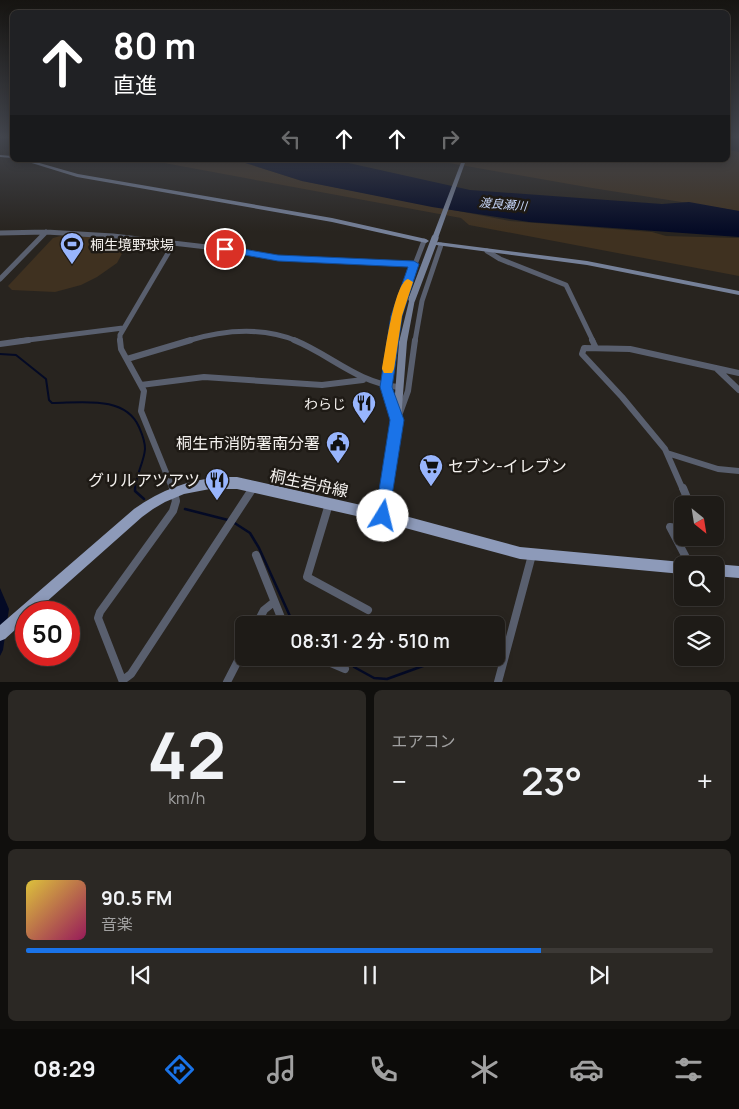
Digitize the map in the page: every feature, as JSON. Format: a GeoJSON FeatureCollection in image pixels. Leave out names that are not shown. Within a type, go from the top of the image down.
{"type":"FeatureCollection","features":[{"type":"Feature","properties":{"kind":"main road","name":"桐生岩舟線"},"geometry":{"type":"LineString","coordinates":[[50,590],[155,500],[174,491],[215,482],[254,487],[383,516],[532,555],[674,567]]}},
{"type":"Feature","properties":{"kind":"main road"},"geometry":{"type":"LineString","coordinates":[[724,572],[738,574]]}},
{"type":"Feature","properties":{"kind":"main road"},"geometry":{"type":"LineString","coordinates":[[0,634],[50,590]]}},
{"type":"Feature","properties":{"kind":"street"},"geometry":{"type":"LineString","coordinates":[[52,168],[77,175],[332,220],[425,241],[414,264],[396,316],[386,387],[397,420]]}},
{"type":"Feature","properties":{"kind":"street"},"geometry":{"type":"LineString","coordinates":[[397,420],[409,388],[419,316],[438,242],[438,229],[461,168]]}},
{"type":"Feature","properties":{"kind":"street"},"geometry":{"type":"LineString","coordinates":[[0,233],[46,232],[136,238],[241,251],[278,258],[414,264]]}},
{"type":"Feature","properties":{"kind":"street"},"geometry":{"type":"LineString","coordinates":[[0,280],[46,232]]}},
{"type":"Feature","properties":{"kind":"street"},"geometry":{"type":"LineString","coordinates":[[438,242],[588,263],[739,292]]}},
{"type":"Feature","properties":{"kind":"street"},"geometry":{"type":"LineString","coordinates":[[383,516],[397,420],[398,387],[403,342],[412,299],[438,242]]}},
{"type":"Feature","properties":{"kind":"street"},"geometry":{"type":"LineString","coordinates":[[174,243],[123,328],[119,341],[144,391],[141,411],[176,500],[173,511],[100,612],[98,618],[123,681],[132,674],[254,487]]}},
{"type":"Feature","properties":{"kind":"street"},"geometry":{"type":"LineString","coordinates":[[487,250],[500,259],[566,285],[596,348]]}},
{"type":"Feature","properties":{"kind":"street"},"geometry":{"type":"LineString","coordinates":[[0,344],[123,328]]}},
{"type":"Feature","properties":{"kind":"street"},"geometry":{"type":"LineString","coordinates":[[127,359],[222,332],[240,329],[270,332],[288,336],[311,347],[363,380],[386,387],[398,387]]}},
{"type":"Feature","properties":{"kind":"street"},"geometry":{"type":"LineString","coordinates":[[686,496],[667,453],[622,398],[582,354],[584,348],[630,349],[739,373]]}},
{"type":"Feature","properties":{"kind":"street"},"geometry":{"type":"LineString","coordinates":[[716,369],[739,390]]}},
{"type":"Feature","properties":{"kind":"street"},"geometry":{"type":"LineString","coordinates":[[141,385],[204,377],[322,385],[363,380]]}},
{"type":"Feature","properties":{"kind":"street"},"geometry":{"type":"LineString","coordinates":[[667,453],[718,469],[739,472]]}},
{"type":"Feature","properties":{"kind":"street"},"geometry":{"type":"LineString","coordinates":[[329,504],[307,578],[368,610]]}},
{"type":"Feature","properties":{"kind":"street"},"geometry":{"type":"LineString","coordinates":[[674,528],[670,527],[674,535]]}},
{"type":"Feature","properties":{"kind":"street"},"geometry":{"type":"LineString","coordinates":[[256,555],[280,616]]}},
{"type":"Feature","properties":{"kind":"street"},"geometry":{"type":"LineString","coordinates":[[498,682],[532,555]]}},
{"type":"Feature","properties":{"kind":"street"},"geometry":{"type":"LineString","coordinates":[[261,616],[264,610],[274,602]]}},
{"type":"Feature","properties":{"kind":"street"},"geometry":{"type":"LineString","coordinates":[[227,682],[235,666]]}},
{"type":"Feature","properties":{"kind":"street"},"geometry":{"type":"LineString","coordinates":[[337,666],[345,670]]}},
{"type":"Feature","properties":{"kind":"shaded area"},"geometry":{"type":"Polygon","coordinates":[[[190,168],[261,168],[302,181],[510,221],[652,232],[666,236],[739,238],[739,276],[469,225],[461,218],[190,168]]]}},
{"type":"Feature","properties":{"kind":"shaded area"},"geometry":{"type":"Polygon","coordinates":[[[477,168],[739,168],[739,211],[477,168]]]}},
{"type":"Feature","properties":{"kind":"shaded area","name":"桐生境野球場"},"geometry":{"type":"Polygon","coordinates":[[[64,235],[130,239],[117,263],[97,277],[81,285],[55,292],[12,290],[8,286],[53,238],[64,235]]]}},
{"type":"Feature","properties":{"kind":"water","name":"渡良瀬川"},"geometry":{"type":"Polygon","coordinates":[[[261,168],[370,168],[470,190],[662,204],[689,202],[739,211],[739,237],[529,222],[432,207],[302,181],[261,168]]]}},
{"type":"Feature","properties":{"kind":"water"},"geometry":{"type":"Polygon","coordinates":[[[0,588],[9,609],[3,650],[0,656],[0,588]]]}},
{"type":"Feature","properties":{"kind":"waterway"},"geometry":{"type":"LineString","coordinates":[[0,354],[16,355],[46,379],[49,400],[52,403],[89,402],[113,405],[124,410],[132,417],[139,427],[145,449],[135,490]]}},
{"type":"Feature","properties":{"kind":"waterway"},"geometry":{"type":"LineString","coordinates":[[135,490],[144,499]]}},
{"type":"Feature","properties":{"kind":"waterway"},"geometry":{"type":"LineString","coordinates":[[185,509],[228,520]]}},
{"type":"Feature","properties":{"kind":"waterway"},"geometry":{"type":"LineString","coordinates":[[233,522],[250,533],[259,548],[290,616]]}},
{"type":"Feature","properties":{"kind":"waterway"},"geometry":{"type":"LineString","coordinates":[[354,667],[374,678],[387,679],[423,666]]}},
{"type":"Feature","properties":{"kind":"slow traffic"},"geometry":{"type":"LineString","coordinates":[[388,369],[396,316],[408,282]]}},
{"type":"Feature","properties":{"kind":"place","name":"桐生境野球場"},"geometry":{"type":"Point","coordinates":[72,265]}},
{"type":"Feature","properties":{"kind":"place","name":"わらじ"},"geometry":{"type":"Point","coordinates":[364,424]}},
{"type":"Feature","properties":{"kind":"place","name":"桐生市消防署南分署"},"geometry":{"type":"Point","coordinates":[338,464]}},
{"type":"Feature","properties":{"kind":"place","name":"セブン-イレブン"},"geometry":{"type":"Point","coordinates":[431,487]}},
{"type":"Feature","properties":{"kind":"place","name":"グリルアツアツ"},"geometry":{"type":"Point","coordinates":[217,501]}},
{"type":"Feature","properties":{"kind":"route"},"geometry":{"type":"LineString","coordinates":[[225,249],[278,258],[414,264],[396,316],[386,387],[397,420],[383,516]]}}]}
